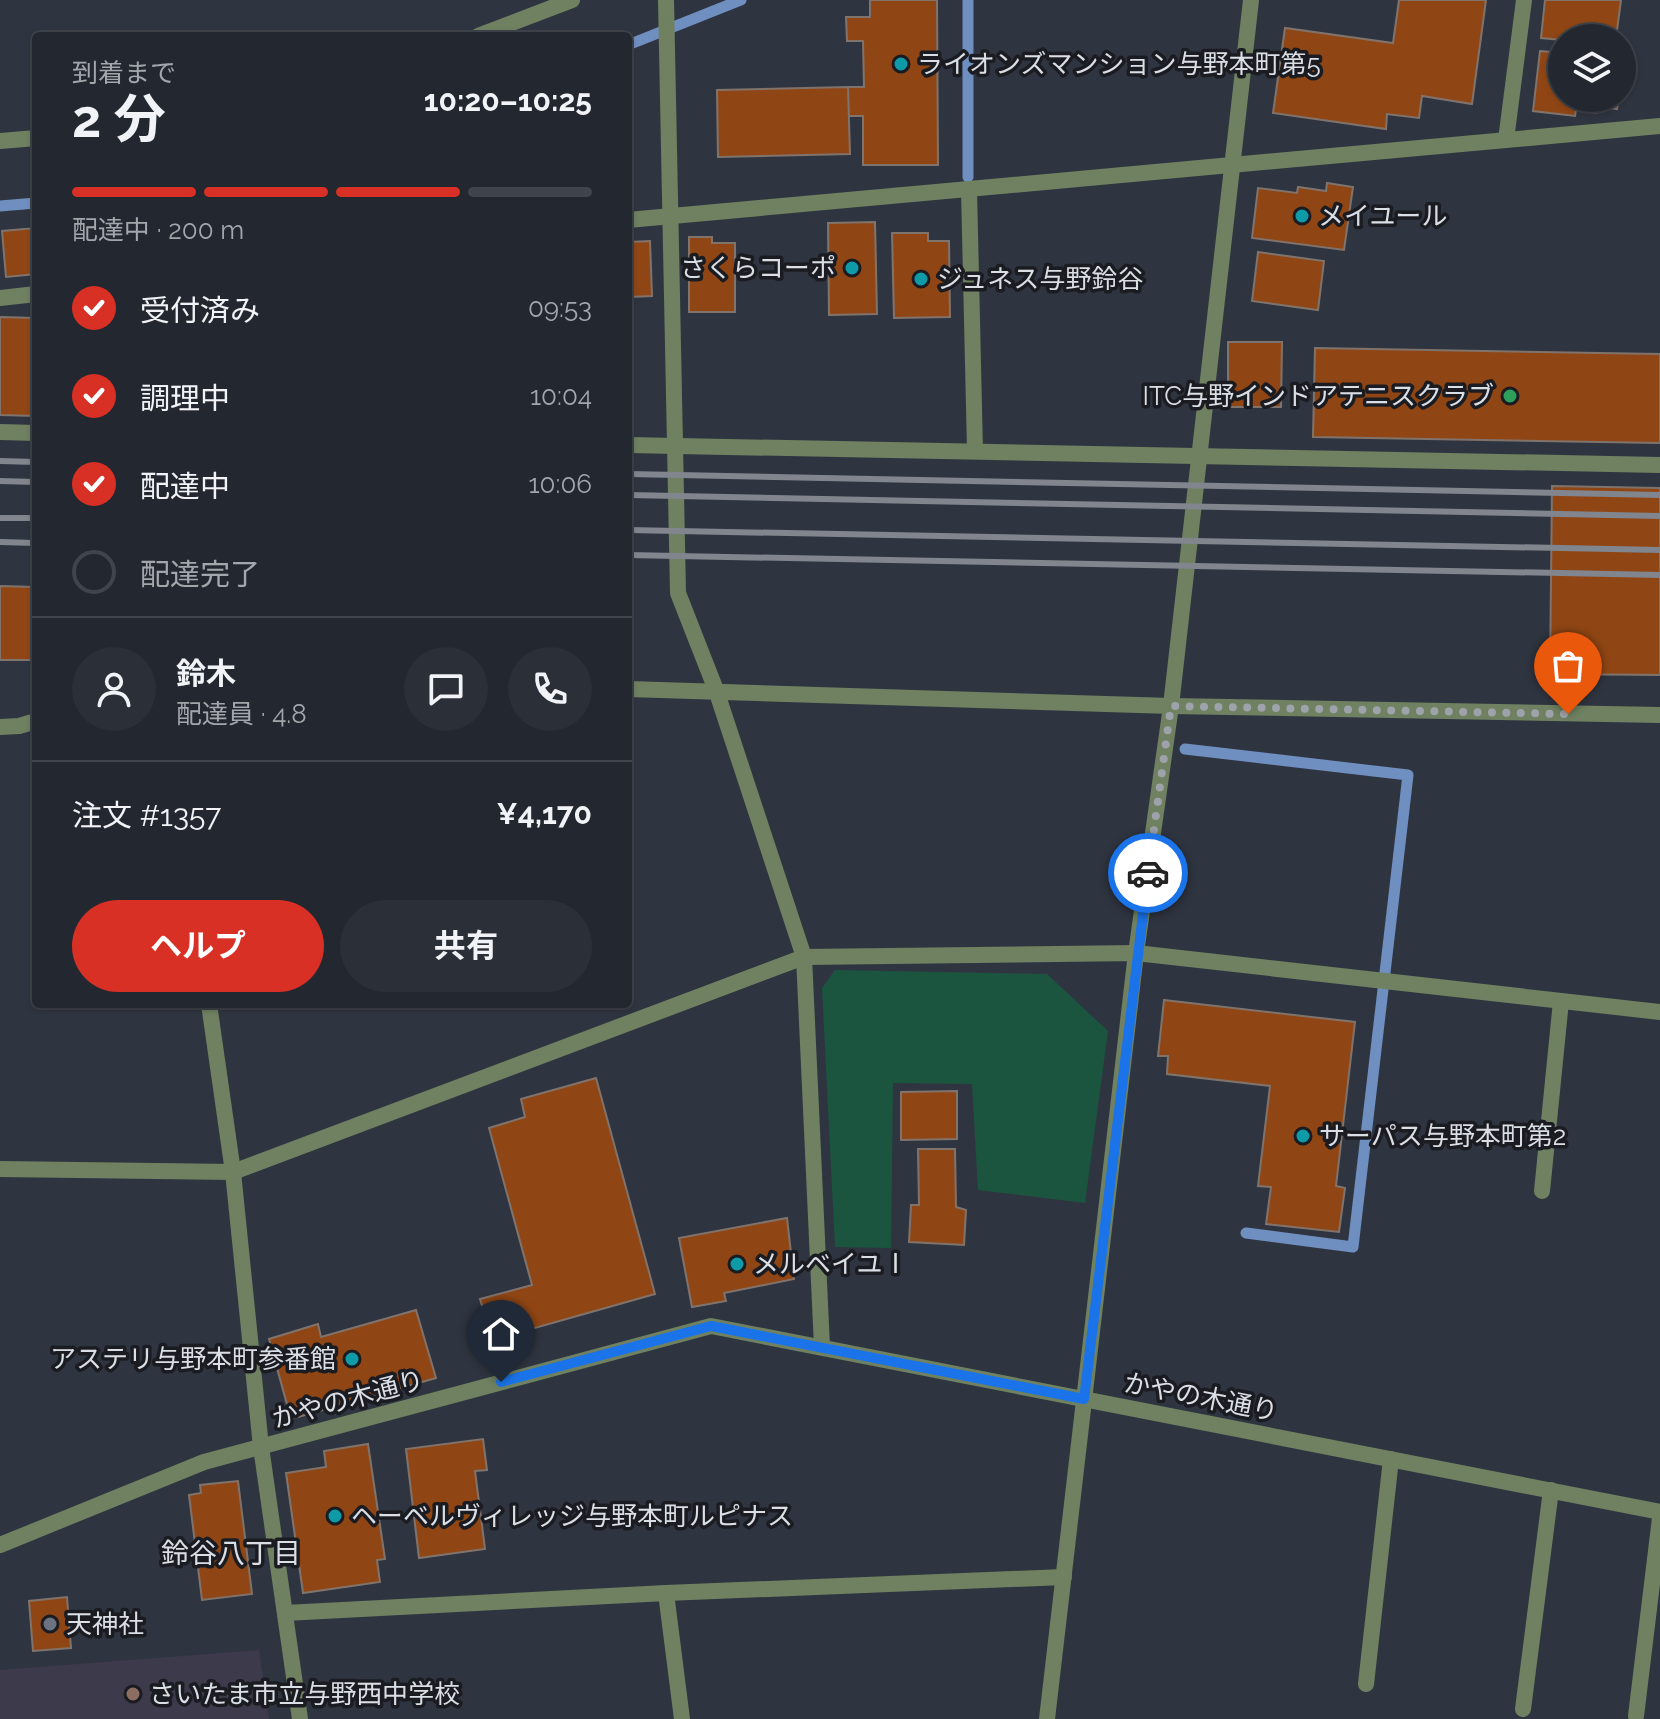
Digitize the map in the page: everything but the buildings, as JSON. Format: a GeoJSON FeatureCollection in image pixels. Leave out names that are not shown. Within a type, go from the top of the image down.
{"type":"FeatureCollection","features":[{"type":"Feature","properties":{"kind":"street"},"geometry":{"type":"LineString","coordinates":[[488,32],[572,0]]}},
{"type":"Feature","properties":{"kind":"street"},"geometry":{"type":"LineString","coordinates":[[1047,1719],[1136,953],[1171,706],[1251,0]]}},
{"type":"Feature","properties":{"kind":"street"},"geometry":{"type":"LineString","coordinates":[[1506,140],[1524,0]]}},
{"type":"Feature","properties":{"kind":"street"},"geometry":{"type":"LineString","coordinates":[[667,6],[678,593],[716,690],[804,957],[822,1347]]}},
{"type":"Feature","properties":{"kind":"street"},"geometry":{"type":"LineString","coordinates":[[632,220],[1660,126]]}},
{"type":"Feature","properties":{"kind":"street"},"geometry":{"type":"LineString","coordinates":[[0,141],[32,138]]}},
{"type":"Feature","properties":{"kind":"street"},"geometry":{"type":"LineString","coordinates":[[969,189],[975,451]]}},
{"type":"Feature","properties":{"kind":"street"},"geometry":{"type":"LineString","coordinates":[[0,298],[32,294]]}},
{"type":"Feature","properties":{"kind":"street"},"geometry":{"type":"LineString","coordinates":[[0,432],[32,433]]}},
{"type":"Feature","properties":{"kind":"street"},"geometry":{"type":"LineString","coordinates":[[632,445],[1660,465]]}},
{"type":"Feature","properties":{"kind":"street"},"geometry":{"type":"LineString","coordinates":[[632,689],[1171,706],[1660,715]]}},
{"type":"Feature","properties":{"kind":"street"},"geometry":{"type":"LineString","coordinates":[[0,727],[32,722]]}},
{"type":"Feature","properties":{"kind":"street"},"geometry":{"type":"LineString","coordinates":[[0,1169],[233,1172],[804,957],[1136,953],[1660,1012]]}},
{"type":"Feature","properties":{"kind":"street"},"geometry":{"type":"LineString","coordinates":[[1542,1191],[1561,1001]]}},
{"type":"Feature","properties":{"kind":"street"},"geometry":{"type":"LineString","coordinates":[[210,1008],[233,1172],[261,1447],[300,1719]]}},
{"type":"Feature","properties":{"kind":"street","name":"かやの木通り"},"geometry":{"type":"LineString","coordinates":[[0,1545],[204,1462],[711,1326],[1551,1490],[1660,1515]]}},
{"type":"Feature","properties":{"kind":"street"},"geometry":{"type":"LineString","coordinates":[[1366,1684],[1391,1459]]}},
{"type":"Feature","properties":{"kind":"street"},"geometry":{"type":"LineString","coordinates":[[1523,1709],[1551,1490]]}},
{"type":"Feature","properties":{"kind":"street"},"geometry":{"type":"LineString","coordinates":[[1636,1716],[1660,1515]]}},
{"type":"Feature","properties":{"kind":"street"},"geometry":{"type":"LineString","coordinates":[[285,1613],[1064,1577]]}},
{"type":"Feature","properties":{"kind":"street"},"geometry":{"type":"LineString","coordinates":[[666,1593],[682,1719]]}},
{"type":"Feature","properties":{"kind":"shaded area","name":"さいたま市立与野西中学校"},"geometry":{"type":"Polygon","coordinates":[[[259,1650],[269,1719],[0,1719],[0,1670],[259,1650]]]}},
{"type":"Feature","properties":{"kind":"green space"},"geometry":{"type":"Polygon","coordinates":[[[835,970],[1047,974],[1108,1031],[1085,1203],[978,1190],[972,1084],[893,1083],[891,1248],[835,1247],[822,988],[835,970]]]}},
{"type":"Feature","properties":{"kind":"waterway"},"geometry":{"type":"LineString","coordinates":[[632,43],[741,0]]}},
{"type":"Feature","properties":{"kind":"waterway"},"geometry":{"type":"LineString","coordinates":[[968,0],[968,177]]}},
{"type":"Feature","properties":{"kind":"waterway"},"geometry":{"type":"LineString","coordinates":[[0,206],[32,203]]}},
{"type":"Feature","properties":{"kind":"waterway"},"geometry":{"type":"LineString","coordinates":[[1185,749],[1408,775],[1353,1247],[1246,1233]]}},
{"type":"Feature","properties":{"kind":"railway"},"geometry":{"type":"LineString","coordinates":[[0,461],[32,462]]}},
{"type":"Feature","properties":{"kind":"railway"},"geometry":{"type":"LineString","coordinates":[[632,474],[1660,495]]}},
{"type":"Feature","properties":{"kind":"railway"},"geometry":{"type":"LineString","coordinates":[[0,481],[32,482]]}},
{"type":"Feature","properties":{"kind":"railway"},"geometry":{"type":"LineString","coordinates":[[632,495],[1660,516]]}},
{"type":"Feature","properties":{"kind":"railway"},"geometry":{"type":"LineString","coordinates":[[0,518],[32,518]]}},
{"type":"Feature","properties":{"kind":"railway"},"geometry":{"type":"LineString","coordinates":[[632,530],[1660,550]]}},
{"type":"Feature","properties":{"kind":"railway"},"geometry":{"type":"LineString","coordinates":[[0,542],[32,543]]}},
{"type":"Feature","properties":{"kind":"railway"},"geometry":{"type":"LineString","coordinates":[[632,555],[1660,575]]}},
{"type":"Feature","properties":{"kind":"way so far"},"geometry":{"type":"LineString","coordinates":[[1148,873],[1171,706],[1568,714]]}},
{"type":"Feature","properties":{"kind":"place","name":"ライオンズマンション与野本町第5"},"geometry":{"type":"Point","coordinates":[901,64]}},
{"type":"Feature","properties":{"kind":"place","name":"メイユール"},"geometry":{"type":"Point","coordinates":[1302,216]}},
{"type":"Feature","properties":{"kind":"place","name":"さくらコーポ"},"geometry":{"type":"Point","coordinates":[852,268]}},
{"type":"Feature","properties":{"kind":"place","name":"ジュネス与野鈴谷"},"geometry":{"type":"Point","coordinates":[921,279]}},
{"type":"Feature","properties":{"kind":"place","name":"ITC与野インドアテニスクラブ"},"geometry":{"type":"Point","coordinates":[1510,396]}},
{"type":"Feature","properties":{"kind":"place","name":"サーパス与野本町第2"},"geometry":{"type":"Point","coordinates":[1303,1136]}},
{"type":"Feature","properties":{"kind":"place","name":"メルベイユⅠ"},"geometry":{"type":"Point","coordinates":[737,1264]}},
{"type":"Feature","properties":{"kind":"place","name":"アステリ与野本町参番館"},"geometry":{"type":"Point","coordinates":[352,1359]}},
{"type":"Feature","properties":{"kind":"place","name":"ヘーベルヴィレッジ与野本町ルピナス"},"geometry":{"type":"Point","coordinates":[335,1516]}},
{"type":"Feature","properties":{"kind":"place","name":"天神社"},"geometry":{"type":"Point","coordinates":[50,1624]}},
{"type":"Feature","properties":{"kind":"place","name":"さいたま市立与野西中学校"},"geometry":{"type":"Point","coordinates":[133,1694]}},
{"type":"Feature","properties":{"kind":"district","name":"鈴谷八丁目"},"geometry":{"type":"Point","coordinates":[231,1553]}},
{"type":"Feature","properties":{"kind":"route"},"geometry":{"type":"LineString","coordinates":[[501,1382],[711,1326],[1084,1399],[1148,873]]}}]}
